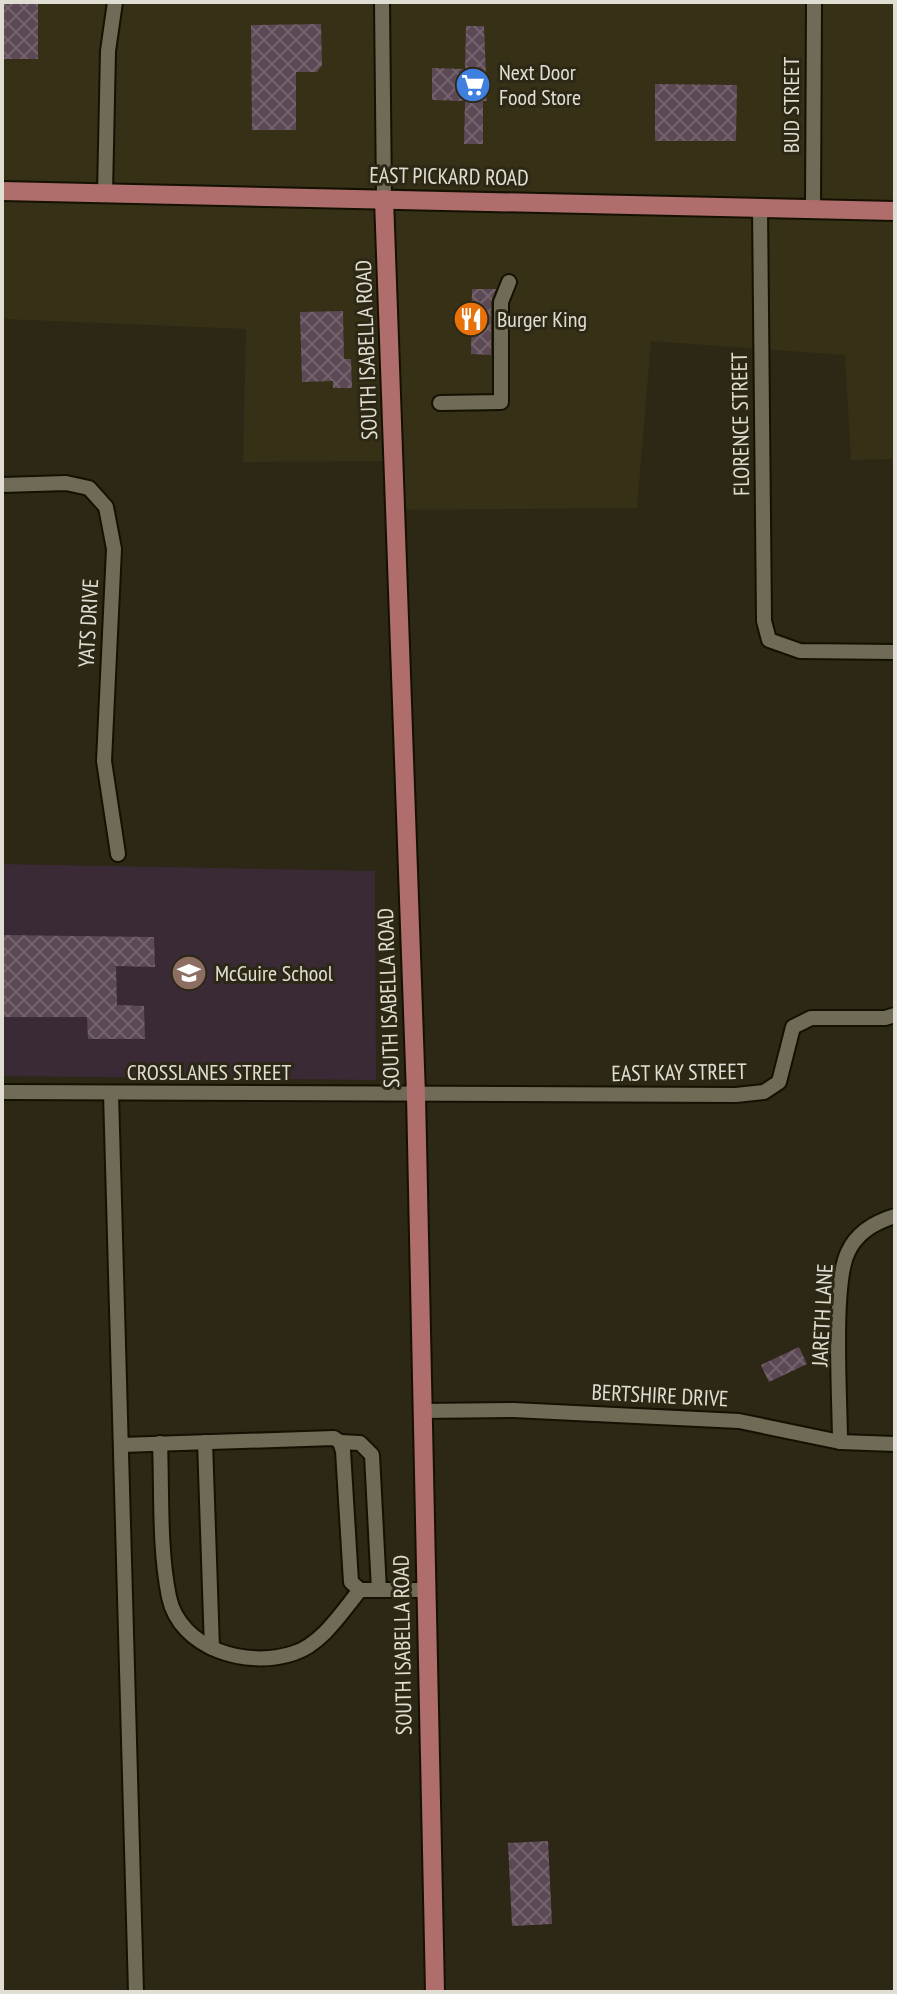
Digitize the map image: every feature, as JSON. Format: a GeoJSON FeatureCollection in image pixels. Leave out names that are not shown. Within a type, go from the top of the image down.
{"type":"FeatureCollection","features":[{"type":"Feature","properties":{"kind":"main road","name":"EAST PICKARD ROAD"},"geometry":{"type":"LineString","coordinates":[[2,191],[895,211]]}},
{"type":"Feature","properties":{"kind":"main road","name":"SOUTH ISABELLA ROAD"},"geometry":{"type":"LineString","coordinates":[[384,199],[416,1095],[435,1992]]}},
{"type":"Feature","properties":{"kind":"street"},"geometry":{"type":"LineString","coordinates":[[105,193],[108,51],[115,2]]}},
{"type":"Feature","properties":{"kind":"street","name":"SOUTH ISABELLA ROAD"},"geometry":{"type":"LineString","coordinates":[[382,2],[384,199]]}},
{"type":"Feature","properties":{"kind":"street","name":"BUD STREET"},"geometry":{"type":"LineString","coordinates":[[813,208],[814,2]]}},
{"type":"Feature","properties":{"kind":"street","name":"FLORENCE STREET"},"geometry":{"type":"LineString","coordinates":[[760,207],[764,621],[769,640],[800,651],[895,652]]}},
{"type":"Feature","properties":{"kind":"street"},"geometry":{"type":"LineString","coordinates":[[440,403],[501,402],[501,302],[509,282]]}},
{"type":"Feature","properties":{"kind":"street","name":"YATS DRIVE"},"geometry":{"type":"LineString","coordinates":[[2,485],[66,483],[89,488],[106,507],[114,549],[104,761],[118,854]]}},
{"type":"Feature","properties":{"kind":"street","name":"EAST KAY STREET"},"geometry":{"type":"LineString","coordinates":[[416,1095],[736,1095],[764,1092],[779,1082],[793,1027],[811,1018],[885,1018],[895,1015]]}},
{"type":"Feature","properties":{"kind":"street","name":"CROSSLANES STREET"},"geometry":{"type":"LineString","coordinates":[[2,1092],[416,1095]]}},
{"type":"Feature","properties":{"kind":"street"},"geometry":{"type":"LineString","coordinates":[[111,1093],[136,1992]]}},
{"type":"Feature","properties":{"kind":"street","name":"JARETH LANE"},"geometry":{"type":"LineString","coordinates":[[840,1442],[840,1285],[847,1254],[859,1234],[895,1216]]}},
{"type":"Feature","properties":{"kind":"street","name":"BERTSHIRE DRIVE"},"geometry":{"type":"LineString","coordinates":[[421,1411],[513,1410],[739,1421],[840,1442],[895,1444]]}},
{"type":"Feature","properties":{"kind":"street"},"geometry":{"type":"LineString","coordinates":[[121,1445],[334,1438],[340,1442],[360,1443],[372,1455],[379,1590]]}},
{"type":"Feature","properties":{"kind":"street"},"geometry":{"type":"LineString","coordinates":[[205,1442],[212,1648]]}},
{"type":"Feature","properties":{"kind":"street"},"geometry":{"type":"LineString","coordinates":[[340,1442],[347,1565],[351,1582],[360,1590],[425,1590]]}},
{"type":"Feature","properties":{"kind":"street"},"geometry":{"type":"LineString","coordinates":[[160,1443],[169,1599],[186,1632],[212,1648],[269,1657],[296,1653],[323,1634],[360,1590]]}},
{"type":"Feature","properties":{"kind":"shaded area"},"geometry":{"type":"Polygon","coordinates":[[[2,2],[895,2],[895,459],[851,460],[845,355],[651,341],[637,508],[395,510],[393,461],[243,462],[246,329],[2,319],[2,2]]]}},
{"type":"Feature","properties":{"kind":"shaded area","name":"McGuire School"},"geometry":{"type":"Polygon","coordinates":[[[2,864],[375,871],[376,1080],[2,1076],[2,864]]]}},
{"type":"Feature","properties":{"kind":"building"},"geometry":{"type":"Polygon","coordinates":[[[38,2],[38,59],[2,59],[2,3],[38,2]]]}},
{"type":"Feature","properties":{"kind":"building"},"geometry":{"type":"Polygon","coordinates":[[[321,24],[322,65],[317,72],[296,72],[296,130],[252,130],[251,25],[321,24]]]}},
{"type":"Feature","properties":{"kind":"building"},"geometry":{"type":"Polygon","coordinates":[[[466,26],[484,26],[487,101],[483,101],[483,144],[464,144],[465,101],[432,100],[432,68],[465,69],[466,26]]]}},
{"type":"Feature","properties":{"kind":"building"},"geometry":{"type":"Polygon","coordinates":[[[655,84],[737,85],[736,141],[655,141],[655,84]]]}},
{"type":"Feature","properties":{"kind":"building"},"geometry":{"type":"Polygon","coordinates":[[[472,289],[496,289],[491,302],[491,355],[471,354],[472,289]]]}},
{"type":"Feature","properties":{"kind":"building"},"geometry":{"type":"Polygon","coordinates":[[[343,311],[344,359],[351,359],[352,388],[333,388],[333,381],[302,382],[300,312],[343,311]]]}},
{"type":"Feature","properties":{"kind":"building"},"geometry":{"type":"Polygon","coordinates":[[[2,935],[154,937],[155,967],[116,966],[117,1005],[144,1006],[145,1039],[88,1039],[87,1017],[2,1017],[2,935]]]}},
{"type":"Feature","properties":{"kind":"building"},"geometry":{"type":"Polygon","coordinates":[[[799,1347],[807,1364],[769,1382],[761,1365],[799,1347]]]}},
{"type":"Feature","properties":{"kind":"building"},"geometry":{"type":"Polygon","coordinates":[[[548,1841],[552,1924],[512,1926],[508,1843],[548,1841]]]}},
{"type":"Feature","properties":{"kind":"place","name":"Next Door Food Store"},"geometry":{"type":"Point","coordinates":[473,85]}},
{"type":"Feature","properties":{"kind":"place","name":"Burger King"},"geometry":{"type":"Point","coordinates":[471,319]}},
{"type":"Feature","properties":{"kind":"place","name":"McGuire School"},"geometry":{"type":"Point","coordinates":[189,973]}}]}
